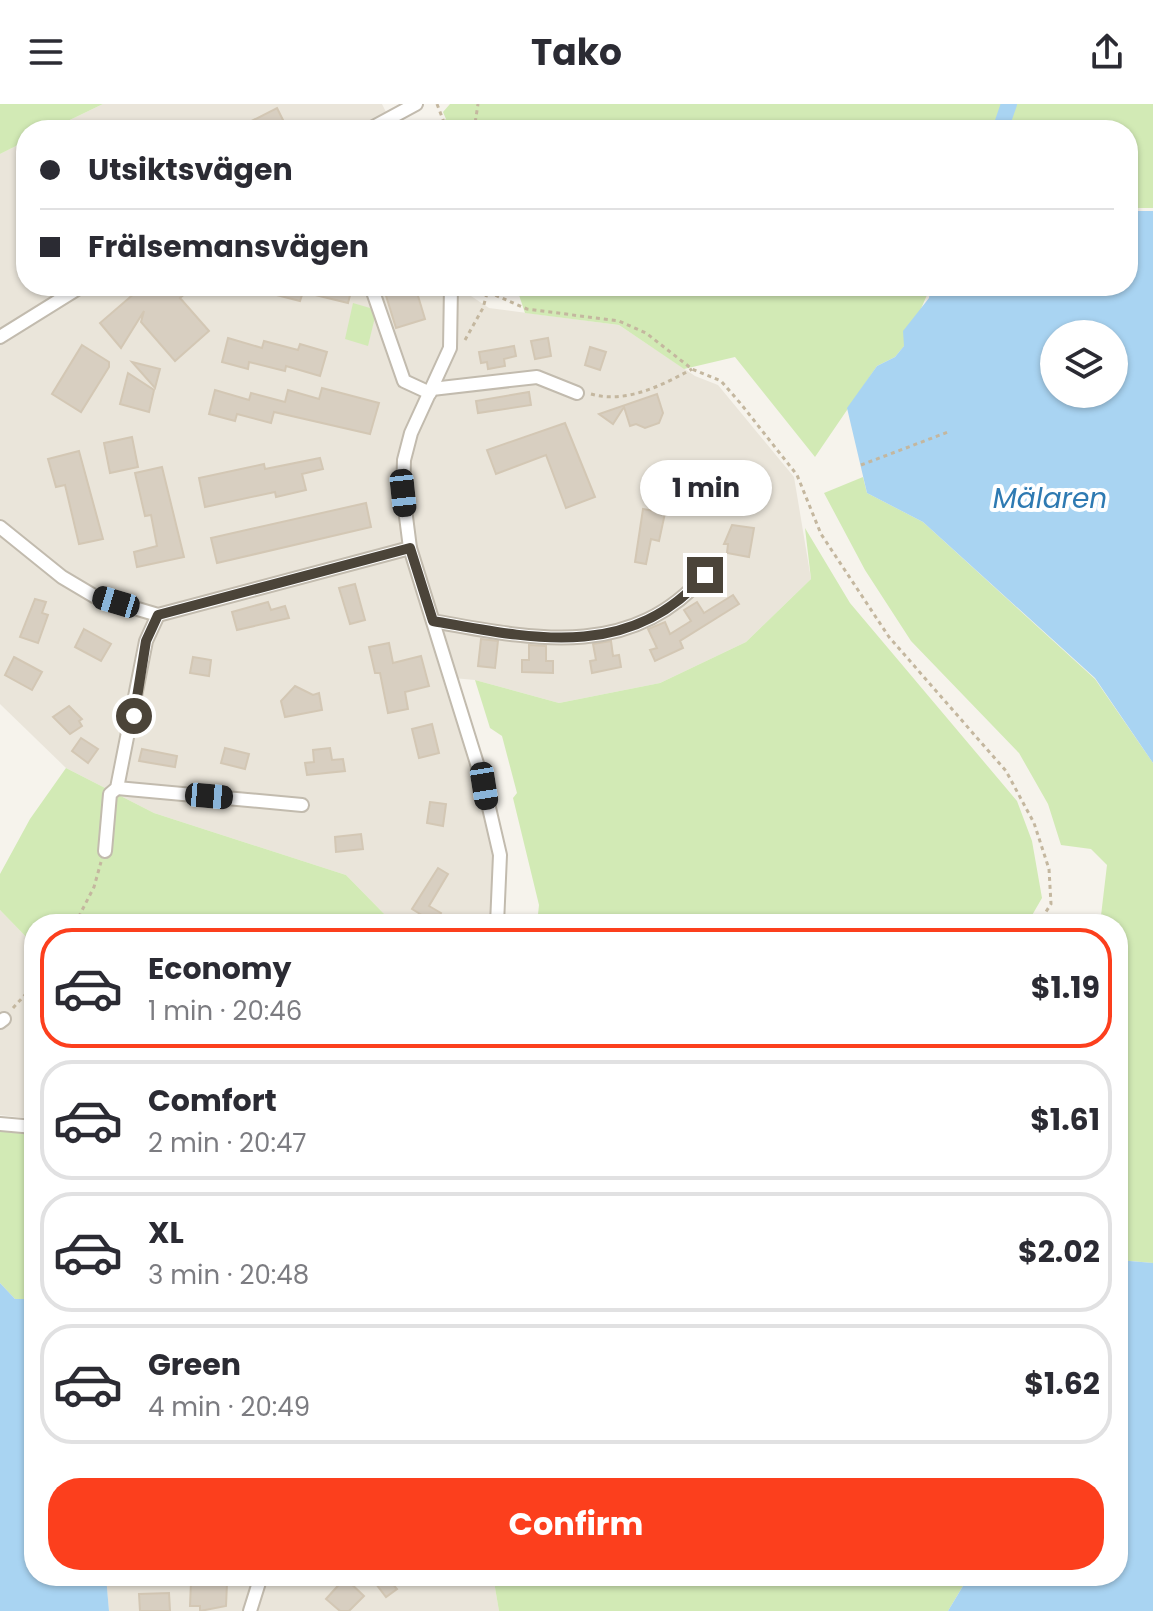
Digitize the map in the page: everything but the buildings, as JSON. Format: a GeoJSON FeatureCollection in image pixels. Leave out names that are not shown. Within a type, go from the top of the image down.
{"type":"FeatureCollection","features":[{"type":"Feature","properties":{"kind":"street"},"geometry":{"type":"LineString","coordinates":[[398,120],[416,104]]}},
{"type":"Feature","properties":{"kind":"street"},"geometry":{"type":"LineString","coordinates":[[0,337],[66,296]]}},
{"type":"Feature","properties":{"kind":"street"},"geometry":{"type":"LineString","coordinates":[[374,296],[404,381],[431,391],[537,377],[577,393]]}},
{"type":"Feature","properties":{"kind":"street"},"geometry":{"type":"LineString","coordinates":[[451,296],[450,348],[411,433],[404,460],[403,493],[410,548],[484,786],[500,855],[497,914]]}},
{"type":"Feature","properties":{"kind":"street"},"geometry":{"type":"LineString","coordinates":[[0,527],[62,577],[94,596],[158,615],[410,548]]}},
{"type":"Feature","properties":{"kind":"street"},"geometry":{"type":"LineString","coordinates":[[433,621],[525,638],[576,639],[655,619],[684,600],[705,575]]}},
{"type":"Feature","properties":{"kind":"street"},"geometry":{"type":"LineString","coordinates":[[105,851],[110,794],[117,788],[146,641],[158,615]]}},
{"type":"Feature","properties":{"kind":"street"},"geometry":{"type":"LineString","coordinates":[[117,788],[302,805]]}},
{"type":"Feature","properties":{"kind":"street"},"geometry":{"type":"LineString","coordinates":[[0,1124],[24,1126]]}},
{"type":"Feature","properties":{"kind":"street"},"geometry":{"type":"LineString","coordinates":[[250,1611],[258,1586]]}},
{"type":"Feature","properties":{"kind":"path"},"geometry":{"type":"LineString","coordinates":[[464,342],[486,296]]}},
{"type":"Feature","properties":{"kind":"path"},"geometry":{"type":"LineString","coordinates":[[502,296],[527,309],[619,321],[646,333],[692,369],[721,381],[797,475],[821,534],[889,637],[1006,771],[1034,823],[1049,869],[1051,904],[1044,914]]}},
{"type":"Feature","properties":{"kind":"path"},"geometry":{"type":"LineString","coordinates":[[577,393],[613,400],[669,382],[692,369]]}},
{"type":"Feature","properties":{"kind":"path"},"geometry":{"type":"LineString","coordinates":[[861,465],[948,432]]}},
{"type":"Feature","properties":{"kind":"path"},"geometry":{"type":"LineString","coordinates":[[80,914],[94,887],[105,851]]}},
{"type":"Feature","properties":{"kind":"path"},"geometry":{"type":"LineString","coordinates":[[2,1020],[24,996]]}},
{"type":"Feature","properties":{"kind":"shaded area"},"geometry":{"type":"Polygon","coordinates":[[[103,104],[382,104],[390,120],[70,120],[103,104]]]}},
{"type":"Feature","properties":{"kind":"shaded area"},"geometry":{"type":"Polygon","coordinates":[[[16,146],[16,296],[471,296],[489,308],[619,325],[695,376],[718,385],[794,477],[811,579],[746,642],[660,683],[559,703],[475,680],[442,677],[482,800],[496,865],[493,914],[384,914],[346,875],[154,813],[66,768],[0,704],[0,154],[16,146]]]}},
{"type":"Feature","properties":{"kind":"shaded area"},"geometry":{"type":"Polygon","coordinates":[[[0,910],[24,935],[24,1118],[0,1115],[0,910]]]}},
{"type":"Feature","properties":{"kind":"shaded area"},"geometry":{"type":"Polygon","coordinates":[[[107,1586],[495,1586],[499,1611],[109,1611],[107,1586]]]}},
{"type":"Feature","properties":{"kind":"green space"},"geometry":{"type":"Polygon","coordinates":[[[0,104],[103,104],[70,120],[16,120],[16,146],[0,154],[0,104]]]}},
{"type":"Feature","properties":{"kind":"green space"},"geometry":{"type":"Polygon","coordinates":[[[450,104],[1003,104],[997,120],[444,120],[443,112],[450,104]]]}},
{"type":"Feature","properties":{"kind":"green space"},"geometry":{"type":"Polygon","coordinates":[[[1016,104],[1153,104],[1153,208],[1138,208],[1138,120],[1010,120],[1016,104]]]}},
{"type":"Feature","properties":{"kind":"green space"},"geometry":{"type":"Polygon","coordinates":[[[519,296],[927,296],[905,345],[895,357],[877,366],[815,457],[735,357],[684,369],[619,325],[525,313],[519,296]]]}},
{"type":"Feature","properties":{"kind":"green space"},"geometry":{"type":"Polygon","coordinates":[[[353,303],[370,308],[375,317],[368,346],[345,339],[353,303]]]}},
{"type":"Feature","properties":{"kind":"green space"},"geometry":{"type":"Polygon","coordinates":[[[863,477],[867,493],[923,522],[1095,679],[1153,763],[1153,1263],[1128,1261],[1128,914],[1101,914],[1107,865],[1091,849],[1061,845],[1048,804],[1019,753],[911,641],[865,570],[824,493],[863,477]]]}},
{"type":"Feature","properties":{"kind":"green space"},"geometry":{"type":"Polygon","coordinates":[[[805,528],[850,603],[1017,801],[1032,841],[1042,898],[1033,914],[538,914],[539,905],[513,798],[517,793],[502,736],[490,728],[475,680],[559,703],[660,683],[746,642],[811,579],[805,528]]]}},
{"type":"Feature","properties":{"kind":"green space"},"geometry":{"type":"Polygon","coordinates":[[[66,768],[154,813],[346,875],[384,914],[24,914],[24,935],[0,910],[0,874],[30,819],[66,768]]]}},
{"type":"Feature","properties":{"kind":"green space"},"geometry":{"type":"Polygon","coordinates":[[[0,1129],[24,1132],[24,1299],[15,1299],[0,1283],[0,1129]]]}},
{"type":"Feature","properties":{"kind":"green space"},"geometry":{"type":"Polygon","coordinates":[[[495,1586],[963,1586],[948,1611],[499,1611],[495,1586]]]}},
{"type":"Feature","properties":{"kind":"water","name":"Mälaren"},"geometry":{"type":"Polygon","coordinates":[[[1138,211],[1153,211],[1153,763],[1095,678],[923,522],[867,493],[847,408],[877,366],[895,357],[904,346],[903,331],[929,296],[1138,296],[1138,211]]]}},
{"type":"Feature","properties":{"kind":"water"},"geometry":{"type":"Polygon","coordinates":[[[1128,1261],[1153,1263],[1153,1611],[948,1611],[963,1586],[1128,1586],[1128,1261]]]}},
{"type":"Feature","properties":{"kind":"water"},"geometry":{"type":"Polygon","coordinates":[[[0,1283],[15,1299],[24,1299],[24,1586],[107,1586],[109,1611],[0,1611],[0,1283]]]}},
{"type":"Feature","properties":{"kind":"waterway"},"geometry":{"type":"LineString","coordinates":[[1003,120],[1009,104]]}},
{"type":"Feature","properties":{"kind":"route"},"geometry":{"type":"LineString","coordinates":[[134,716],[146,641],[158,615],[410,548],[433,621],[525,638],[576,639],[655,619],[684,600],[705,575]]}}]}
